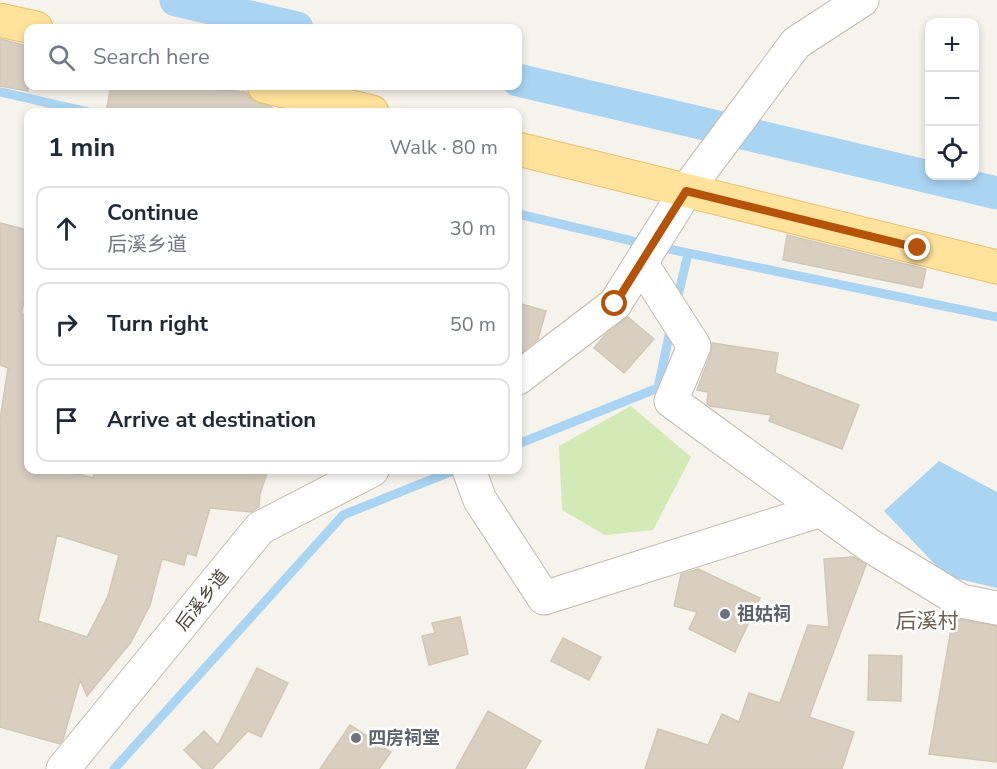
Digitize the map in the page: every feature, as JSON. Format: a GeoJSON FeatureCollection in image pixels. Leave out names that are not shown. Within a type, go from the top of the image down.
{"type":"FeatureCollection","features":[{"type":"Feature","properties":{"kind":"main road"},"geometry":{"type":"LineString","coordinates":[[0,20],[24,25]]}},
{"type":"Feature","properties":{"kind":"main road"},"geometry":{"type":"LineString","coordinates":[[281,90],[355,108]]}},
{"type":"Feature","properties":{"kind":"main road"},"geometry":{"type":"LineString","coordinates":[[522,150],[997,267]]}},
{"type":"Feature","properties":{"kind":"street"},"geometry":{"type":"LineString","coordinates":[[522,375],[615,304],[687,190],[796,43],[862,0]]}},
{"type":"Feature","properties":{"kind":"street"},"geometry":{"type":"LineString","coordinates":[[642,262],[694,346],[671,401],[869,545],[961,601],[997,608]]}},
{"type":"Feature","properties":{"kind":"street","name":"后溪乡道"},"geometry":{"type":"LineString","coordinates":[[63,769],[260,528],[364,474]]}},
{"type":"Feature","properties":{"kind":"street"},"geometry":{"type":"LineString","coordinates":[[470,474],[480,500],[544,598],[820,510]]}},
{"type":"Feature","properties":{"kind":"green space"},"geometry":{"type":"Polygon","coordinates":[[[631,406],[691,457],[653,530],[605,535],[562,510],[559,446],[631,406]]]}},
{"type":"Feature","properties":{"kind":"water"},"geometry":{"type":"Polygon","coordinates":[[[939,461],[997,492],[997,588],[946,576],[884,511],[939,461]]]}},
{"type":"Feature","properties":{"kind":"building"},"geometry":{"type":"Polygon","coordinates":[[[0,39],[24,45],[24,90],[28,91],[0,86],[0,39]]]}},
{"type":"Feature","properties":{"kind":"building"},"geometry":{"type":"Polygon","coordinates":[[[110,90],[246,92],[252,100],[272,107],[272,108],[107,108],[110,90]]]}},
{"type":"Feature","properties":{"kind":"building"},"geometry":{"type":"Polygon","coordinates":[[[0,223],[24,229],[24,302],[21,314],[24,315],[24,474],[78,474],[93,478],[94,474],[267,474],[260,494],[259,507],[251,512],[210,508],[196,556],[187,553],[184,565],[162,559],[150,605],[131,642],[87,696],[80,680],[60,744],[0,727],[0,420],[8,368],[0,365],[0,223]],[[57,535],[38,621],[87,637],[108,596],[119,555],[57,535]]]}},
{"type":"Feature","properties":{"kind":"building"},"geometry":{"type":"Polygon","coordinates":[[[787,235],[926,269],[922,288],[783,260],[787,235]]]}},
{"type":"Feature","properties":{"kind":"building"},"geometry":{"type":"Polygon","coordinates":[[[522,304],[546,311],[538,339],[522,352],[522,304]]]}},
{"type":"Feature","properties":{"kind":"building"},"geometry":{"type":"Polygon","coordinates":[[[628,317],[654,339],[624,373],[594,348],[605,335],[628,317]]]}},
{"type":"Feature","properties":{"kind":"building"},"geometry":{"type":"Polygon","coordinates":[[[712,343],[778,353],[775,373],[859,405],[842,449],[769,421],[771,415],[707,404],[708,392],[697,390],[711,353],[712,343]]]}},
{"type":"Feature","properties":{"kind":"building"},"geometry":{"type":"Polygon","coordinates":[[[854,557],[866,565],[809,717],[854,732],[842,769],[645,769],[658,729],[708,745],[722,714],[739,722],[749,693],[780,703],[808,625],[829,627],[824,559],[854,557]]]}},
{"type":"Feature","properties":{"kind":"building","name":"祖姑祠"},"geometry":{"type":"Polygon","coordinates":[[[698,569],[760,598],[735,652],[689,629],[697,612],[674,606],[681,574],[698,569]]]}},
{"type":"Feature","properties":{"kind":"building"},"geometry":{"type":"Polygon","coordinates":[[[460,617],[468,654],[429,665],[422,636],[435,633],[432,623],[460,617]]]}},
{"type":"Feature","properties":{"kind":"building"},"geometry":{"type":"Polygon","coordinates":[[[953,618],[997,626],[997,762],[929,754],[953,618]]]}},
{"type":"Feature","properties":{"kind":"building"},"geometry":{"type":"Polygon","coordinates":[[[563,638],[601,657],[589,680],[551,661],[563,638]]]}},
{"type":"Feature","properties":{"kind":"building"},"geometry":{"type":"Polygon","coordinates":[[[869,655],[902,656],[901,701],[868,700],[869,655]]]}},
{"type":"Feature","properties":{"kind":"building"},"geometry":{"type":"Polygon","coordinates":[[[257,668],[288,683],[261,737],[248,731],[212,769],[203,769],[184,750],[204,731],[218,745],[257,668]]]}},
{"type":"Feature","properties":{"kind":"building"},"geometry":{"type":"Polygon","coordinates":[[[488,711],[541,741],[525,769],[456,769],[488,711]]]}},
{"type":"Feature","properties":{"kind":"building","name":"四房祠堂"},"geometry":{"type":"Polygon","coordinates":[[[350,725],[391,752],[379,769],[320,769],[350,725]]]}},
{"type":"Feature","properties":{"kind":"waterway"},"geometry":{"type":"LineString","coordinates":[[176,0],[280,24]]}},
{"type":"Feature","properties":{"kind":"waterway"},"geometry":{"type":"LineString","coordinates":[[522,81],[997,193]]}},
{"type":"Feature","properties":{"kind":"waterway"},"geometry":{"type":"LineString","coordinates":[[0,92],[70,108]]}},
{"type":"Feature","properties":{"kind":"waterway"},"geometry":{"type":"LineString","coordinates":[[522,215],[645,244]]}},
{"type":"Feature","properties":{"kind":"waterway"},"geometry":{"type":"LineString","coordinates":[[659,247],[997,317]]}},
{"type":"Feature","properties":{"kind":"waterway"},"geometry":{"type":"LineString","coordinates":[[676,304],[688,254]]}},
{"type":"Feature","properties":{"kind":"waterway"},"geometry":{"type":"LineString","coordinates":[[522,442],[658,388],[671,326]]}},
{"type":"Feature","properties":{"kind":"waterway"},"geometry":{"type":"LineString","coordinates":[[114,769],[343,515],[445,474]]}},
{"type":"Feature","properties":{"kind":"place","name":"祖姑祠"},"geometry":{"type":"Point","coordinates":[725,614]}},
{"type":"Feature","properties":{"kind":"place","name":"四房祠堂"},"geometry":{"type":"Point","coordinates":[356,738]}},
{"type":"Feature","properties":{"kind":"district","name":"后溪村"},"geometry":{"type":"Point","coordinates":[927,621]}},
{"type":"Feature","properties":{"kind":"route"},"geometry":{"type":"LineString","coordinates":[[615,304],[686,191],[918,248]]}}]}
